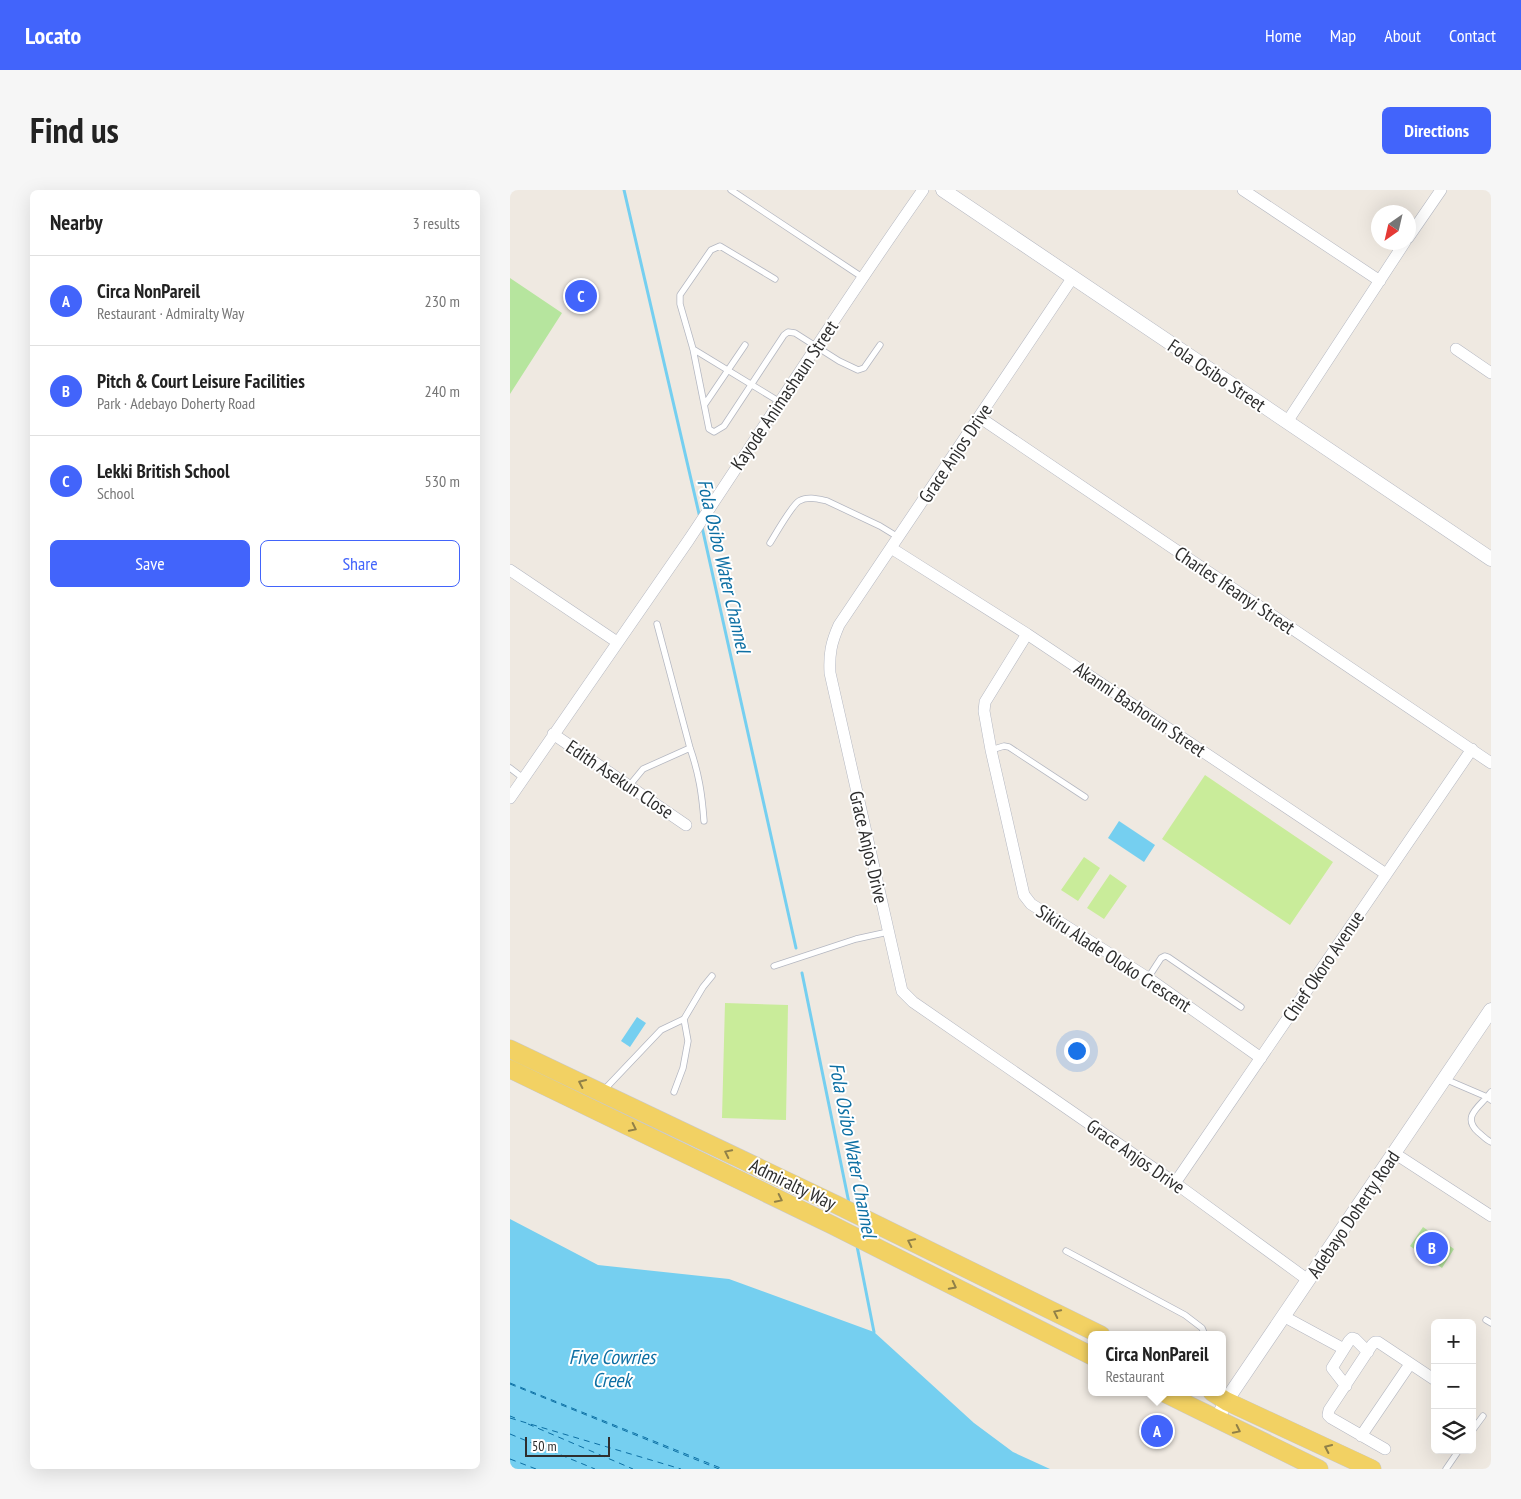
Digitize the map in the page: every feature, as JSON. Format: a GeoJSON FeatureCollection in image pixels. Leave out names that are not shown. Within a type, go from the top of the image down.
{"type":"FeatureCollection","features":[{"type":"Feature","properties":{"kind":"main road","name":"Admiralty Way"},"geometry":{"type":"LineString","coordinates":[[510,1048],[835,1204],[1093,1331]]}},
{"type":"Feature","properties":{"kind":"main road","name":"Admiralty Way"},"geometry":{"type":"LineString","coordinates":[[510,1069],[832,1225],[1088,1354]]}},
{"type":"Feature","properties":{"kind":"main road"},"geometry":{"type":"LineString","coordinates":[[1170,1396],[1319,1469]]}},
{"type":"Feature","properties":{"kind":"main road"},"geometry":{"type":"LineString","coordinates":[[1219,1397],[1372,1469]]}},
{"type":"Feature","properties":{"kind":"street","name":"Kayode Animashaun Street"},"geometry":{"type":"LineString","coordinates":[[510,798],[687,542],[818,347],[862,277],[923,190]]}},
{"type":"Feature","properties":{"kind":"street","name":"Fola Osibo Street"},"geometry":{"type":"LineString","coordinates":[[943,190],[1491,559]]}},
{"type":"Feature","properties":{"kind":"street"},"geometry":{"type":"LineString","coordinates":[[1416,226],[1441,190]]}},
{"type":"Feature","properties":{"kind":"street"},"geometry":{"type":"LineString","coordinates":[[1247,191],[1380,281]]}},
{"type":"Feature","properties":{"kind":"street"},"geometry":{"type":"LineString","coordinates":[[1287,422],[1400,250]]}},
{"type":"Feature","properties":{"kind":"street","name":"Grace Anjos Drive"},"geometry":{"type":"LineString","coordinates":[[1073,277],[839,625],[832,640],[829,657],[830,674],[902,992],[913,1002],[1175,1183],[1308,1280]]}},
{"type":"Feature","properties":{"kind":"street"},"geometry":{"type":"LineString","coordinates":[[1456,349],[1491,374]]}},
{"type":"Feature","properties":{"kind":"street","name":"Charles Ifeanyi Street"},"geometry":{"type":"LineString","coordinates":[[979,417],[1491,763]]}},
{"type":"Feature","properties":{"kind":"street","name":"Akanni Bashorun Street"},"geometry":{"type":"LineString","coordinates":[[891,548],[1027,634],[1386,874]]}},
{"type":"Feature","properties":{"kind":"street"},"geometry":{"type":"LineString","coordinates":[[510,570],[617,642]]}},
{"type":"Feature","properties":{"kind":"street","name":"Sikiru Alade Oloko Crescent"},"geometry":{"type":"LineString","coordinates":[[1027,634],[985,702],[984,711],[1024,895],[1031,904],[1148,978],[1260,1058]]}},
{"type":"Feature","properties":{"kind":"street","name":"Edith Asekun Close"},"geometry":{"type":"LineString","coordinates":[[553,734],[686,825]]}},
{"type":"Feature","properties":{"kind":"street","name":"Chief Okoro Avenue"},"geometry":{"type":"LineString","coordinates":[[1175,1183],[1472,749]]}},
{"type":"Feature","properties":{"kind":"street","name":"Adebayo Doherty Road"},"geometry":{"type":"LineString","coordinates":[[1226,1388],[1283,1316],[1491,1010]]}},
{"type":"Feature","properties":{"kind":"street"},"geometry":{"type":"LineString","coordinates":[[1394,1153],[1491,1216]]}},
{"type":"Feature","properties":{"kind":"street"},"geometry":{"type":"LineString","coordinates":[[1283,1316],[1344,1349]]}},
{"type":"Feature","properties":{"kind":"street"},"geometry":{"type":"LineString","coordinates":[[1346,1386],[1332,1368],[1344,1349],[1352,1338],[1368,1352]]}},
{"type":"Feature","properties":{"kind":"street"},"geometry":{"type":"LineString","coordinates":[[1385,1449],[1331,1418],[1328,1415],[1330,1410],[1375,1342],[1378,1342],[1431,1377]]}},
{"type":"Feature","properties":{"kind":"street"},"geometry":{"type":"LineString","coordinates":[[1361,1436],[1410,1364]]}},
{"type":"Feature","properties":{"kind":"street","name":"Adebayo Doherty Road"},"geometry":{"type":"LineString","coordinates":[[1217,1420],[1219,1397]]}},
{"type":"Feature","properties":{"kind":"lane"},"geometry":{"type":"LineString","coordinates":[[731,190],[862,277]]}},
{"type":"Feature","properties":{"kind":"lane"},"geometry":{"type":"LineString","coordinates":[[775,279],[720,246],[711,250],[680,295],[680,304],[693,348],[709,429],[714,432],[724,426],[772,351],[788,332],[795,333],[838,361],[860,371],[880,345]]}},
{"type":"Feature","properties":{"kind":"lane"},"geometry":{"type":"LineString","coordinates":[[705,404],[745,345]]}},
{"type":"Feature","properties":{"kind":"lane"},"geometry":{"type":"LineString","coordinates":[[693,348],[780,402]]}},
{"type":"Feature","properties":{"kind":"lane"},"geometry":{"type":"LineString","coordinates":[[770,544],[797,502],[807,498],[818,498],[827,501],[880,526],[898,537]]}},
{"type":"Feature","properties":{"kind":"lane"},"geometry":{"type":"LineString","coordinates":[[657,624],[702,791],[704,821]]}},
{"type":"Feature","properties":{"kind":"lane"},"geometry":{"type":"LineString","coordinates":[[991,750],[1004,746],[1009,747],[1085,797]]}},
{"type":"Feature","properties":{"kind":"lane"},"geometry":{"type":"LineString","coordinates":[[629,786],[643,769],[690,748]]}},
{"type":"Feature","properties":{"kind":"lane"},"geometry":{"type":"LineString","coordinates":[[510,768],[523,778]]}},
{"type":"Feature","properties":{"kind":"lane"},"geometry":{"type":"LineString","coordinates":[[774,966],[856,939],[888,932]]}},
{"type":"Feature","properties":{"kind":"lane"},"geometry":{"type":"LineString","coordinates":[[1148,978],[1161,958],[1165,956],[1241,1007]]}},
{"type":"Feature","properties":{"kind":"lane"},"geometry":{"type":"LineString","coordinates":[[602,1092],[660,1030],[684,1019],[703,986],[712,976]]}},
{"type":"Feature","properties":{"kind":"lane"},"geometry":{"type":"LineString","coordinates":[[674,1092],[683,1068],[688,1041],[684,1019]]}},
{"type":"Feature","properties":{"kind":"lane"},"geometry":{"type":"LineString","coordinates":[[1445,1078],[1490,1097],[1472,1114],[1470,1121],[1472,1126],[1491,1142]]}},
{"type":"Feature","properties":{"kind":"lane"},"geometry":{"type":"LineString","coordinates":[[1066,1251],[1185,1315],[1203,1331]]}},
{"type":"Feature","properties":{"kind":"lane"},"geometry":{"type":"LineString","coordinates":[[1476,1426],[1483,1416]]}},
{"type":"Feature","properties":{"kind":"lane"},"geometry":{"type":"LineString","coordinates":[[1446,1469],[1456,1454]]}},
{"type":"Feature","properties":{"kind":"green space"},"geometry":{"type":"Polygon","coordinates":[[[510,278],[562,313],[510,394],[510,278]]]}},
{"type":"Feature","properties":{"kind":"green space"},"geometry":{"type":"Polygon","coordinates":[[[1205,775],[1333,862],[1290,925],[1162,839],[1205,775]]]}},
{"type":"Feature","properties":{"kind":"green space"},"geometry":{"type":"Polygon","coordinates":[[[1084,857],[1100,868],[1078,901],[1061,890],[1084,857]]]}},
{"type":"Feature","properties":{"kind":"green space"},"geometry":{"type":"Polygon","coordinates":[[[1110,874],[1127,886],[1104,919],[1087,908],[1110,874]]]}},
{"type":"Feature","properties":{"kind":"green space"},"geometry":{"type":"Polygon","coordinates":[[[725,1003],[788,1005],[786,1120],[722,1118],[725,1003]]]}},
{"type":"Feature","properties":{"kind":"green space"},"geometry":{"type":"Polygon","coordinates":[[[1423,1227],[1454,1249],[1442,1268],[1410,1246],[1423,1227]]]}},
{"type":"Feature","properties":{"kind":"water"},"geometry":{"type":"Polygon","coordinates":[[[1119,821],[1155,845],[1144,862],[1108,838],[1119,821]]]}},
{"type":"Feature","properties":{"kind":"water"},"geometry":{"type":"Polygon","coordinates":[[[637,1017],[646,1023],[630,1047],[621,1041],[637,1017]]]}},
{"type":"Feature","properties":{"kind":"water","name":"Five Cowries Creek"},"geometry":{"type":"Polygon","coordinates":[[[510,1219],[598,1265],[729,1279],[874,1332],[974,1423],[1013,1452],[1050,1469],[510,1469],[510,1219]]]}},
{"type":"Feature","properties":{"kind":"waterway","name":"Fola Osibo Water Channel"},"geometry":{"type":"LineString","coordinates":[[624,190],[700,518]]}},
{"type":"Feature","properties":{"kind":"waterway","name":"Fola Osibo Water Channel"},"geometry":{"type":"LineString","coordinates":[[702,527],[796,948]]}},
{"type":"Feature","properties":{"kind":"waterway","name":"Fola Osibo Water Channel"},"geometry":{"type":"LineString","coordinates":[[802,973],[849,1203]]}},
{"type":"Feature","properties":{"kind":"waterway","name":"Fola Osibo Water Channel"},"geometry":{"type":"LineString","coordinates":[[857,1246],[874,1332]]}},
{"type":"Feature","properties":{"kind":"ferry route"},"geometry":{"type":"LineString","coordinates":[[510,1383],[723,1469]]}},
{"type":"Feature","properties":{"kind":"ferry route"},"geometry":{"type":"LineString","coordinates":[[510,1384],[719,1469]]}},
{"type":"Feature","properties":{"kind":"ferry route"},"geometry":{"type":"LineString","coordinates":[[510,1416],[515,1418]]}},
{"type":"Feature","properties":{"kind":"ferry route"},"geometry":{"type":"LineString","coordinates":[[510,1418],[681,1469]]}},
{"type":"Feature","properties":{"kind":"ferry route"},"geometry":{"type":"LineString","coordinates":[[528,1424],[633,1469]]}},
{"type":"Feature","properties":{"kind":"ferry route"},"geometry":{"type":"LineString","coordinates":[[510,1434],[595,1469]]}},
{"type":"Feature","properties":{"kind":"ferry route"},"geometry":{"type":"LineString","coordinates":[[510,1459],[536,1469]]}},
{"type":"Feature","properties":{"kind":"place","name":"Lekki British School"},"geometry":{"type":"Point","coordinates":[581,296]}},
{"type":"Feature","properties":{"kind":"place","name":"Pitch & Court Leisure Facilities"},"geometry":{"type":"Point","coordinates":[1432,1248]}},
{"type":"Feature","properties":{"kind":"place","name":"Circa NonPareil"},"geometry":{"type":"Point","coordinates":[1157,1431]}}]}
